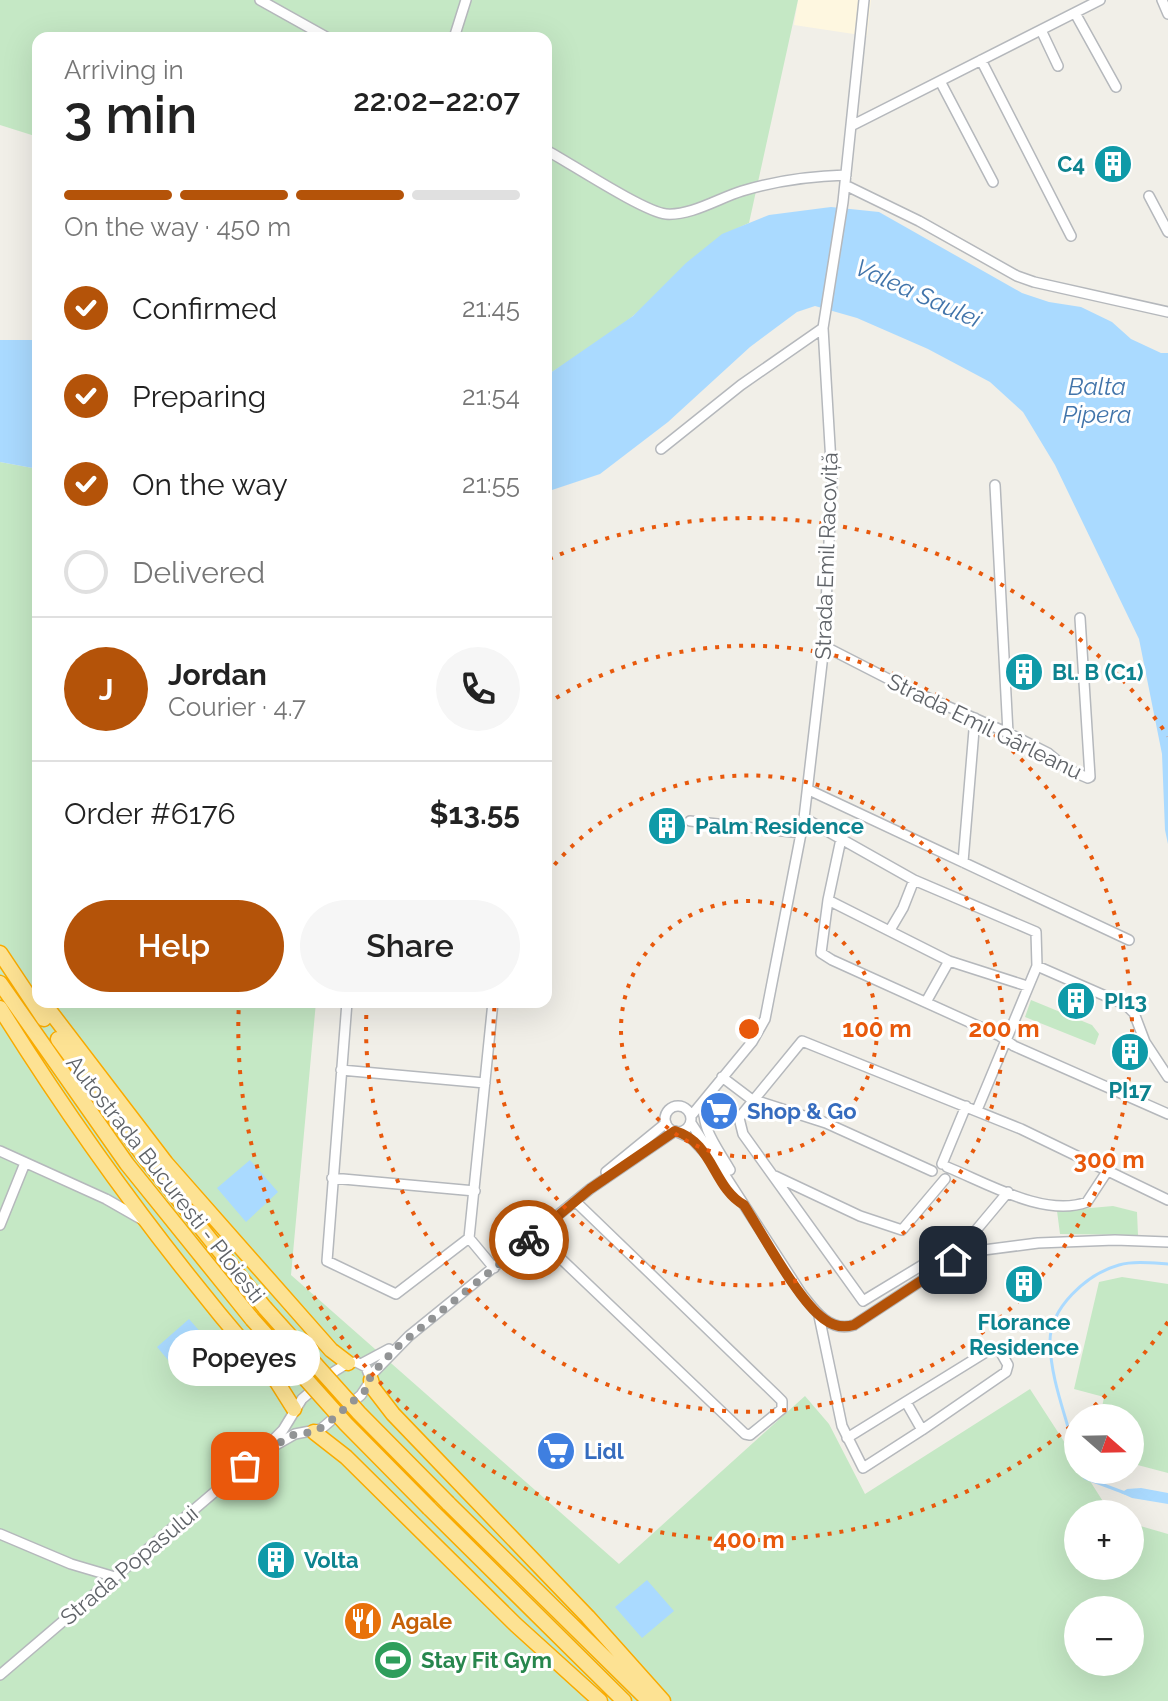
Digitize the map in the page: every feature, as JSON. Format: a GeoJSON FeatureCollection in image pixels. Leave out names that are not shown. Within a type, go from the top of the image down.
{"type":"FeatureCollection","features":[{"type":"Feature","properties":{"kind":"highway"},"geometry":{"type":"LineString","coordinates":[[0,944],[32,987]]}},
{"type":"Feature","properties":{"kind":"highway","name":"Autostrada Bucuresti - Ploiesti"},"geometry":{"type":"LineString","coordinates":[[0,953],[32,998]]}},
{"type":"Feature","properties":{"kind":"highway","name":"Autostrada Bucuresti - Ploiesti"},"geometry":{"type":"LineString","coordinates":[[0,983],[127,1164],[252,1319],[346,1424],[624,1701]]}},
{"type":"Feature","properties":{"kind":"highway"},"geometry":{"type":"LineString","coordinates":[[0,1008],[143,1220],[277,1382],[293,1412]]}},
{"type":"Feature","properties":{"kind":"highway","name":"Autostrada Bucuresti - Ploiesti"},"geometry":{"type":"LineString","coordinates":[[39,1008],[149,1164],[265,1308],[359,1413],[649,1701]]}},
{"type":"Feature","properties":{"kind":"highway"},"geometry":{"type":"LineString","coordinates":[[47,1008],[115,1099],[177,1175],[331,1350],[355,1363]]}},
{"type":"Feature","properties":{"kind":"highway"},"geometry":{"type":"LineString","coordinates":[[371,1378],[373,1388],[393,1414],[588,1617],[663,1701]]}},
{"type":"Feature","properties":{"kind":"highway"},"geometry":{"type":"LineString","coordinates":[[310,1432],[346,1457],[516,1625],[600,1701]]}},
{"type":"Feature","properties":{"kind":"street"},"geometry":{"type":"LineString","coordinates":[[260,0],[317,32]]}},
{"type":"Feature","properties":{"kind":"street"},"geometry":{"type":"LineString","coordinates":[[456,32],[466,0]]}},
{"type":"Feature","properties":{"kind":"street","name":"Strada Emil Racoviță"},"geometry":{"type":"LineString","coordinates":[[590,1189],[676,1131],[685,1130],[689,1116],[752,1042],[765,1019],[809,790],[824,646],[832,480],[823,328],[843,202],[864,0]]}},
{"type":"Feature","properties":{"kind":"street"},"geometry":{"type":"LineString","coordinates":[[851,126],[1100,0]]}},
{"type":"Feature","properties":{"kind":"street"},"geometry":{"type":"LineString","coordinates":[[1162,0],[1168,14]]}},
{"type":"Feature","properties":{"kind":"street"},"geometry":{"type":"LineString","coordinates":[[1075,13],[1116,87]]}},
{"type":"Feature","properties":{"kind":"street"},"geometry":{"type":"LineString","coordinates":[[1041,30],[1058,66]]}},
{"type":"Feature","properties":{"kind":"street"},"geometry":{"type":"LineString","coordinates":[[981,60],[1071,236]]}},
{"type":"Feature","properties":{"kind":"street"},"geometry":{"type":"LineString","coordinates":[[940,81],[993,182]]}},
{"type":"Feature","properties":{"kind":"street"},"geometry":{"type":"LineString","coordinates":[[552,153],[662,214],[685,211],[752,188],[822,176],[845,180],[1017,276],[1168,312]]}},
{"type":"Feature","properties":{"kind":"street"},"geometry":{"type":"LineString","coordinates":[[1149,196],[1168,232]]}},
{"type":"Feature","properties":{"kind":"street"},"geometry":{"type":"LineString","coordinates":[[661,449],[741,385],[823,328]]}},
{"type":"Feature","properties":{"kind":"street"},"geometry":{"type":"LineString","coordinates":[[995,485],[1008,733]]}},
{"type":"Feature","properties":{"kind":"street","name":"Strada Emil Gârleanu"},"geometry":{"type":"LineString","coordinates":[[824,646],[906,688],[1008,733],[1048,753],[1067,769],[1089,778],[1080,618]]}},
{"type":"Feature","properties":{"kind":"street"},"geometry":{"type":"LineString","coordinates":[[963,862],[975,718]]}},
{"type":"Feature","properties":{"kind":"street"},"geometry":{"type":"LineString","coordinates":[[809,790],[1129,940]]}},
{"type":"Feature","properties":{"kind":"street"},"geometry":{"type":"LineString","coordinates":[[804,818],[914,880],[1036,932],[1037,966],[977,1110]]}},
{"type":"Feature","properties":{"kind":"street"},"geometry":{"type":"LineString","coordinates":[[690,821],[801,833]]}},
{"type":"Feature","properties":{"kind":"street"},"geometry":{"type":"LineString","coordinates":[[841,839],[821,953],[1168,1114]]}},
{"type":"Feature","properties":{"kind":"street"},"geometry":{"type":"LineString","coordinates":[[890,930],[914,880]]}},
{"type":"Feature","properties":{"kind":"street"},"geometry":{"type":"LineString","coordinates":[[828,900],[949,961],[1027,986]]}},
{"type":"Feature","properties":{"kind":"street"},"geometry":{"type":"LineString","coordinates":[[926,1002],[949,961]]}},
{"type":"Feature","properties":{"kind":"street"},"geometry":{"type":"LineString","coordinates":[[1037,966],[1126,1005],[1134,1013],[1145,1042],[1168,1077]]}},
{"type":"Feature","properties":{"kind":"street"},"geometry":{"type":"LineString","coordinates":[[346,1008],[327,1261],[396,1294],[471,1240]]}},
{"type":"Feature","properties":{"kind":"street"},"geometry":{"type":"LineString","coordinates":[[492,1008],[471,1240],[494,1268]]}},
{"type":"Feature","properties":{"kind":"street"},"geometry":{"type":"LineString","coordinates":[[1008,1192],[972,1235],[863,1301],[739,1126],[739,1118],[751,1099],[802,1041],[977,1110],[1168,1200]]}},
{"type":"Feature","properties":{"kind":"street"},"geometry":{"type":"LineString","coordinates":[[341,1070],[485,1083]]}},
{"type":"Feature","properties":{"kind":"street"},"geometry":{"type":"LineString","coordinates":[[722,1077],[751,1099],[826,1123],[932,1171],[937,1180],[945,1179]]}},
{"type":"Feature","properties":{"kind":"street"},"geometry":{"type":"LineString","coordinates":[[708,1094],[702,1112],[704,1125],[745,1198],[744,1205]]}},
{"type":"Feature","properties":{"kind":"street","name":"Strada Emil Racoviță"},"geometry":{"type":"LineString","coordinates":[[371,1378],[409,1336],[666,1123],[666,1115],[671,1108],[678,1106],[689,1116]]}},
{"type":"Feature","properties":{"kind":"street"},"geometry":{"type":"LineString","coordinates":[[944,1165],[966,1106]]}},
{"type":"Feature","properties":{"kind":"street"},"geometry":{"type":"LineString","coordinates":[[689,1116],[788,1274],[819,1316],[837,1326],[854,1325],[953,1260],[976,1251],[1038,1243],[1115,1240],[1168,1242]]}},
{"type":"Feature","properties":{"kind":"street"},"geometry":{"type":"LineString","coordinates":[[666,1123],[700,1146],[734,1197],[744,1205]]}},
{"type":"Feature","properties":{"kind":"street"},"geometry":{"type":"LineString","coordinates":[[0,1151],[106,1199],[143,1220]]}},
{"type":"Feature","properties":{"kind":"street"},"geometry":{"type":"LineString","coordinates":[[0,1225],[25,1163]]}},
{"type":"Feature","properties":{"kind":"street"},"geometry":{"type":"LineString","coordinates":[[932,1171],[936,1164],[944,1165],[1039,1205],[1057,1207],[1080,1205],[1093,1195],[1108,1170]]}},
{"type":"Feature","properties":{"kind":"street"},"geometry":{"type":"LineString","coordinates":[[772,1174],[860,1216],[902,1230],[945,1179],[949,1172],[944,1165]]}},
{"type":"Feature","properties":{"kind":"street"},"geometry":{"type":"LineString","coordinates":[[332,1178],[475,1191]]}},
{"type":"Feature","properties":{"kind":"street"},"geometry":{"type":"LineString","coordinates":[[535,1234],[745,1434],[750,1435],[782,1409],[782,1401],[575,1201]]}},
{"type":"Feature","properties":{"kind":"street"},"geometry":{"type":"LineString","coordinates":[[819,1316],[828,1367],[847,1438],[863,1468],[1006,1372],[1008,1365],[1000,1351],[991,1349],[847,1438]]}},
{"type":"Feature","properties":{"kind":"street","name":"Strada Emil Racoviță"},"geometry":{"type":"LineString","coordinates":[[355,1363],[409,1336]]}},
{"type":"Feature","properties":{"kind":"street"},"geometry":{"type":"LineString","coordinates":[[355,1363],[366,1367],[371,1378]]}},
{"type":"Feature","properties":{"kind":"street","name":"Strada Popasului"},"geometry":{"type":"LineString","coordinates":[[0,1675],[258,1455],[326,1378],[355,1363]]}},
{"type":"Feature","properties":{"kind":"street","name":"Strada Popasului"},"geometry":{"type":"LineString","coordinates":[[258,1455],[310,1432],[361,1395],[371,1378]]}},
{"type":"Feature","properties":{"kind":"street"},"geometry":{"type":"LineString","coordinates":[[906,1402],[922,1430]]}},
{"type":"Feature","properties":{"kind":"street"},"geometry":{"type":"LineString","coordinates":[[293,1412],[294,1423],[310,1432]]}},
{"type":"Feature","properties":{"kind":"street"},"geometry":{"type":"LineString","coordinates":[[0,1534],[71,1564],[115,1577]]}},
{"type":"Feature","properties":{"kind":"shaded area"},"geometry":{"type":"Polygon","coordinates":[[[798,0],[871,0],[867,36],[794,25],[798,0]]]}},
{"type":"Feature","properties":{"kind":"green space"},"geometry":{"type":"Polygon","coordinates":[[[0,0],[798,0],[749,223],[714,242],[623,324],[552,372],[552,32],[32,32],[32,135],[0,125],[0,0]]]}},
{"type":"Feature","properties":{"kind":"green space"},"geometry":{"type":"Polygon","coordinates":[[[0,462],[32,468],[32,1008],[315,1008],[291,1275],[619,1564],[805,1396],[829,1424],[865,1494],[1030,1389],[1064,1441],[1064,1484],[1092,1484],[1102,1500],[1064,1500],[1064,1580],[1144,1580],[1144,1527],[1168,1534],[1168,1701],[0,1701],[0,462]]]}},
{"type":"Feature","properties":{"kind":"green space"},"geometry":{"type":"Polygon","coordinates":[[[1031,1000],[1092,1025],[1099,1034],[1095,1045],[1025,1017],[1031,1000]]]}},
{"type":"Feature","properties":{"kind":"green space"},"geometry":{"type":"Polygon","coordinates":[[[1113,1206],[1137,1212],[1138,1235],[1060,1234],[1057,1211],[1113,1206]]]}},
{"type":"Feature","properties":{"kind":"green space"},"geometry":{"type":"Polygon","coordinates":[[[1122,1277],[1168,1284],[1168,1473],[1144,1467],[1144,1404],[1103,1404],[1104,1397],[1074,1389],[1099,1282],[1122,1277]]]}},
{"type":"Feature","properties":{"kind":"water","name":"Balta Pipera"},"geometry":{"type":"Polygon","coordinates":[[[831,207],[879,212],[1022,293],[1049,302],[1081,307],[1112,322],[1131,339],[1161,353],[1168,353],[1168,844],[1162,754],[1139,639],[1055,465],[1023,412],[990,382],[928,349],[857,318],[815,306],[797,312],[750,347],[668,422],[600,474],[552,490],[552,372],[633,316],[686,263],[722,234],[769,215],[831,207]]]}},
{"type":"Feature","properties":{"kind":"water"},"geometry":{"type":"Polygon","coordinates":[[[0,340],[32,340],[32,468],[0,462],[0,340]]]}},
{"type":"Feature","properties":{"kind":"water"},"geometry":{"type":"Polygon","coordinates":[[[250,1160],[278,1192],[246,1222],[217,1188],[250,1160]]]}},
{"type":"Feature","properties":{"kind":"water"},"geometry":{"type":"Polygon","coordinates":[[[189,1319],[217,1351],[185,1380],[157,1347],[189,1319]]]}},
{"type":"Feature","properties":{"kind":"water"},"geometry":{"type":"Polygon","coordinates":[[[1127,1489],[1168,1493],[1168,1504],[1121,1493],[1127,1489]]]}},
{"type":"Feature","properties":{"kind":"water"},"geometry":{"type":"Polygon","coordinates":[[[647,1580],[674,1611],[642,1638],[615,1607],[647,1580]]]}},
{"type":"Feature","properties":{"kind":"waterway","name":"Valea Saulei"},"geometry":{"type":"LineString","coordinates":[[1064,1413],[1050,1343],[1051,1330],[1063,1305],[1083,1284],[1119,1265],[1168,1264]]}},
{"type":"Feature","properties":{"kind":"waterway","name":"Valea Saulei"},"geometry":{"type":"LineString","coordinates":[[1101,1484],[1125,1493]]}},
{"type":"Feature","properties":{"kind":"way so far"},"geometry":{"type":"LineString","coordinates":[[245,1466],[295,1434],[321,1429],[366,1390],[371,1375],[409,1336],[529,1240]]}},
{"type":"Feature","properties":{"kind":"place","name":"C4"},"geometry":{"type":"Point","coordinates":[1113,164]}},
{"type":"Feature","properties":{"kind":"place","name":"Bl. B (C1)"},"geometry":{"type":"Point","coordinates":[1024,672]}},
{"type":"Feature","properties":{"kind":"place","name":"Palm Residence"},"geometry":{"type":"Point","coordinates":[667,826]}},
{"type":"Feature","properties":{"kind":"place","name":"PI13"},"geometry":{"type":"Point","coordinates":[1076,1001]}},
{"type":"Feature","properties":{"kind":"place","name":"PI17"},"geometry":{"type":"Point","coordinates":[1130,1052]}},
{"type":"Feature","properties":{"kind":"place","name":"Shop & Go"},"geometry":{"type":"Point","coordinates":[719,1111]}},
{"type":"Feature","properties":{"kind":"place","name":"Florance Residence"},"geometry":{"type":"Point","coordinates":[1024,1284]}},
{"type":"Feature","properties":{"kind":"place","name":"Lidl"},"geometry":{"type":"Point","coordinates":[556,1451]}},
{"type":"Feature","properties":{"kind":"place","name":"Popeyes"},"geometry":{"type":"Point","coordinates":[245,1466]}},
{"type":"Feature","properties":{"kind":"place","name":"Volta"},"geometry":{"type":"Point","coordinates":[276,1560]}},
{"type":"Feature","properties":{"kind":"place","name":"Agale"},"geometry":{"type":"Point","coordinates":[363,1621]}},
{"type":"Feature","properties":{"kind":"place","name":"Stay Fit Gym"},"geometry":{"type":"Point","coordinates":[393,1660]}},
{"type":"Feature","properties":{"kind":"route"},"geometry":{"type":"LineString","coordinates":[[529,1240],[590,1189],[675,1131],[683,1133],[700,1146],[734,1197],[744,1205],[801,1293],[819,1316],[830,1323],[846,1327],[854,1325],[953,1260]]}}]}
